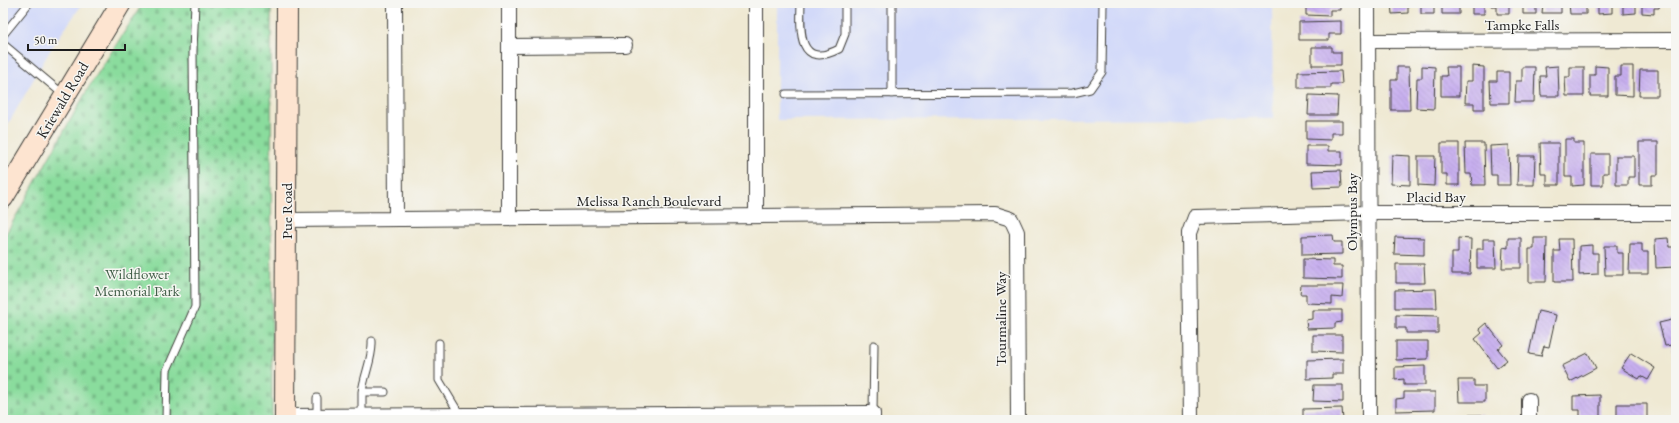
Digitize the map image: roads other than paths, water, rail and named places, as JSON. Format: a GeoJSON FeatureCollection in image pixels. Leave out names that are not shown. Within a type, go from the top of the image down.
{"type":"FeatureCollection","features":[{"type":"Feature","properties":{"kind":"street","name":"Kriewald Road"},"geometry":{"type":"LineString","coordinates":[[3,198],[121,3]]}},
{"type":"Feature","properties":{"kind":"street","name":"Pue Road"},"geometry":{"type":"LineString","coordinates":[[285,418],[287,3]]}},
{"type":"Feature","properties":{"kind":"street"},"geometry":{"type":"LineString","coordinates":[[395,3],[396,219]]}},
{"type":"Feature","properties":{"kind":"street"},"geometry":{"type":"LineString","coordinates":[[509,3],[510,218]]}},
{"type":"Feature","properties":{"kind":"street"},"geometry":{"type":"LineString","coordinates":[[756,3],[756,216]]}},
{"type":"Feature","properties":{"kind":"street","name":"Olympus Bay"},"geometry":{"type":"LineString","coordinates":[[1368,3],[1369,420]]}},
{"type":"Feature","properties":{"kind":"street","name":"Tampke Falls"},"geometry":{"type":"LineString","coordinates":[[1368,41],[1676,40]]}},
{"type":"Feature","properties":{"kind":"street"},"geometry":{"type":"LineString","coordinates":[[509,46],[625,45]]}},
{"type":"Feature","properties":{"kind":"street","name":"Placid Bay"},"geometry":{"type":"LineString","coordinates":[[1191,420],[1189,233],[1195,217],[1368,213],[1676,212]]}},
{"type":"Feature","properties":{"kind":"street","name":"Melissa Ranch Boulevard"},"geometry":{"type":"LineString","coordinates":[[286,220],[995,214],[1011,219]]}},
{"type":"Feature","properties":{"kind":"street","name":"Tourmaline Way"},"geometry":{"type":"LineString","coordinates":[[1011,219],[1017,232],[1018,420]]}},
{"type":"Feature","properties":{"kind":"street"},"geometry":{"type":"LineString","coordinates":[[1529,400],[1529,420]]}},
{"type":"Feature","properties":{"kind":"street"},"geometry":{"type":"LineString","coordinates":[[285,418],[362,418],[460,415],[512,418],[873,417]]}},
{"type":"Feature","properties":{"kind":"lane"},"geometry":{"type":"LineString","coordinates":[[3,35],[29,3]]}},
{"type":"Feature","properties":{"kind":"lane"},"geometry":{"type":"LineString","coordinates":[[166,420],[167,370],[195,306],[193,51],[195,3]]}},
{"type":"Feature","properties":{"kind":"lane"},"geometry":{"type":"LineString","coordinates":[[801,3],[800,33],[805,48],[813,54],[828,55],[839,49],[845,34],[845,3]]}},
{"type":"Feature","properties":{"kind":"lane"},"geometry":{"type":"LineString","coordinates":[[892,3],[892,94]]}},
{"type":"Feature","properties":{"kind":"lane"},"geometry":{"type":"LineString","coordinates":[[786,94],[1073,93],[1090,89],[1102,72],[1103,3]]}},
{"type":"Feature","properties":{"kind":"lane"},"geometry":{"type":"LineString","coordinates":[[3,44],[64,95]]}},
{"type":"Feature","properties":{"kind":"lane"},"geometry":{"type":"LineString","coordinates":[[362,418],[362,392],[364,375],[373,350],[372,341]]}},
{"type":"Feature","properties":{"kind":"lane"},"geometry":{"type":"LineString","coordinates":[[438,343],[439,380],[460,415]]}},
{"type":"Feature","properties":{"kind":"lane"},"geometry":{"type":"LineString","coordinates":[[873,417],[874,345]]}},
{"type":"Feature","properties":{"kind":"lane"},"geometry":{"type":"LineString","coordinates":[[362,392],[386,392]]}},
{"type":"Feature","properties":{"kind":"lane"},"geometry":{"type":"LineString","coordinates":[[317,398],[317,418]]}},
{"type":"Feature","properties":{"kind":"park label","name":"Wildflower Memorial Park"},"geometry":{"type":"Point","coordinates":[137,282]}}]}
